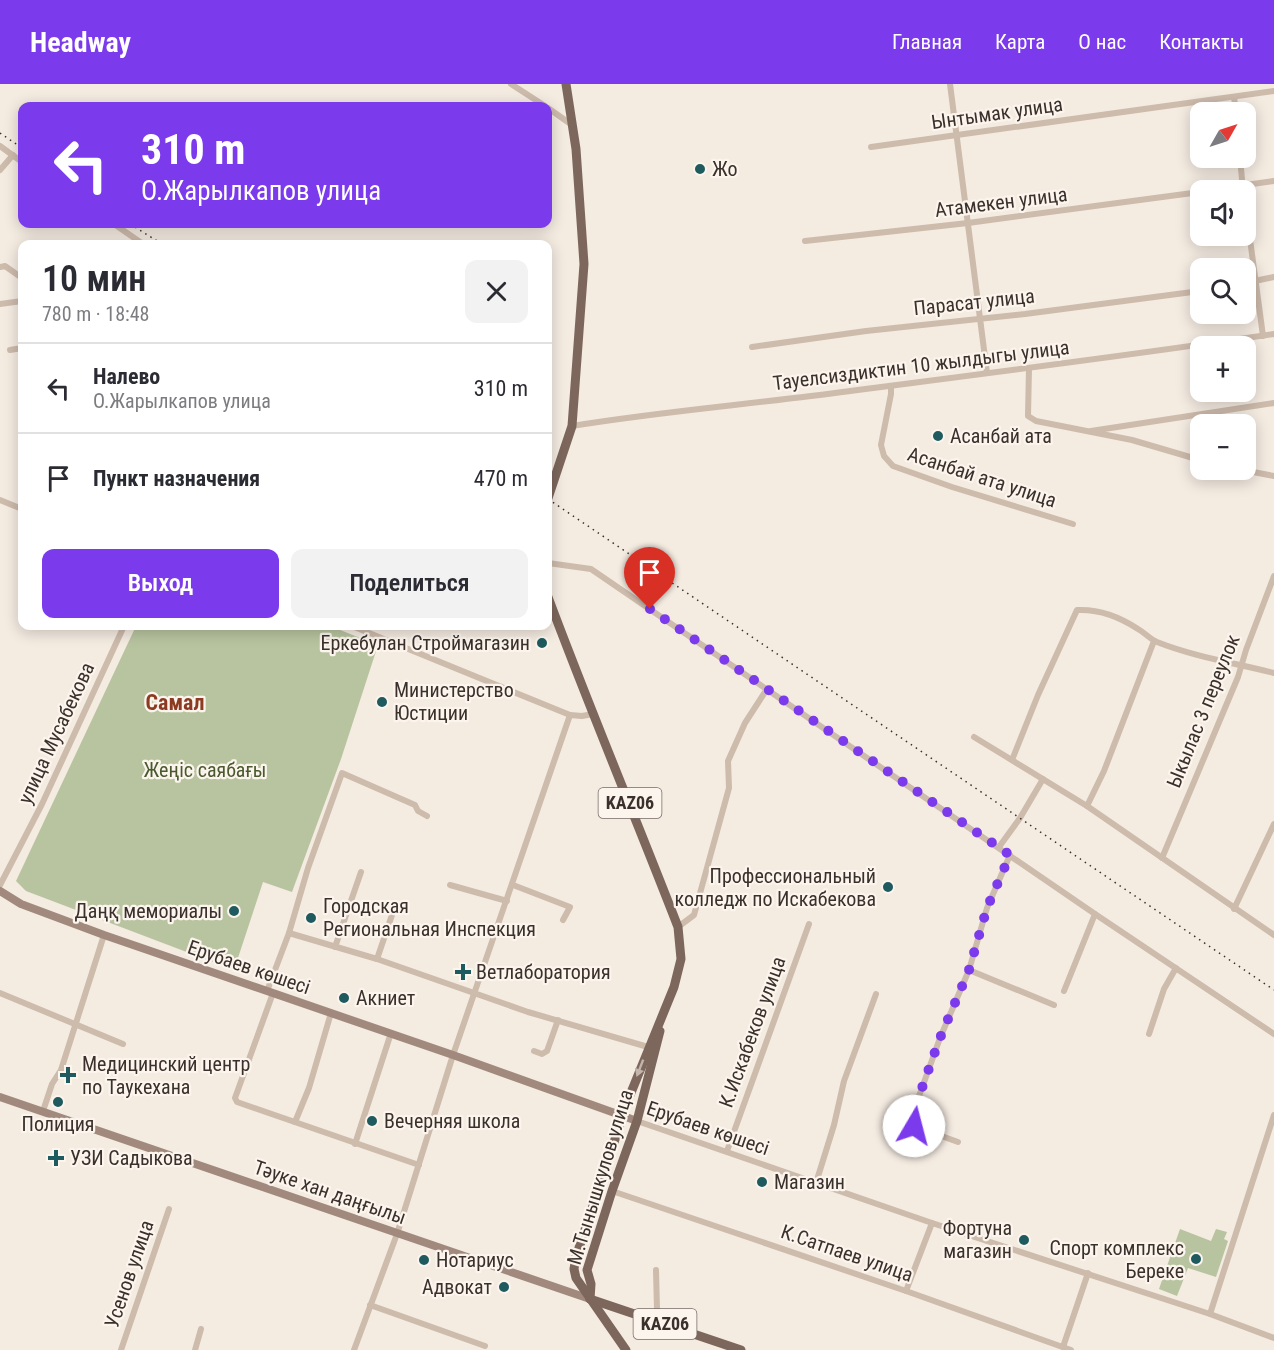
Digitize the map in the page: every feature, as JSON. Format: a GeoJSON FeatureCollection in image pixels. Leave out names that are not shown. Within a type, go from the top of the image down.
{"type":"FeatureCollection","features":[{"type":"Feature","properties":{"kind":"main road"},"geometry":{"type":"LineString","coordinates":[[552,486],[572,426],[584,264],[572,125],[566,84]]}},
{"type":"Feature","properties":{"kind":"main road","name":"М.Тынышкулов улица"},"geometry":{"type":"LineString","coordinates":[[552,607],[678,927],[681,959],[664,1014],[637,1121],[587,1270],[591,1284],[590,1299]]}},
{"type":"Feature","properties":{"kind":"main road","name":"Ерубаев көшесі"},"geometry":{"type":"LineString","coordinates":[[0,891],[5,898],[104,935],[391,1033],[637,1121]]}},
{"type":"Feature","properties":{"kind":"main road","name":"М.Тынышкулов улица"},"geometry":{"type":"LineString","coordinates":[[590,1299],[576,1278],[574,1269],[576,1257],[623,1116],[648,1047],[664,1014]]}},
{"type":"Feature","properties":{"kind":"main road","name":"Тәуке хан даңғылы"},"geometry":{"type":"LineString","coordinates":[[0,1097],[590,1299]]}},
{"type":"Feature","properties":{"kind":"main road","name":"KАZ06"},"geometry":{"type":"LineString","coordinates":[[590,1299],[741,1350]]}},
{"type":"Feature","properties":{"kind":"main road","name":"KАZ06"},"geometry":{"type":"LineString","coordinates":[[590,1299],[626,1350]]}},
{"type":"Feature","properties":{"kind":"street"},"geometry":{"type":"LineString","coordinates":[[512,84],[539,102]]}},
{"type":"Feature","properties":{"kind":"street"},"geometry":{"type":"LineString","coordinates":[[950,84],[987,373]]}},
{"type":"Feature","properties":{"kind":"street","name":"Ынтымак улица"},"geometry":{"type":"LineString","coordinates":[[871,147],[1274,91]]}},
{"type":"Feature","properties":{"kind":"street"},"geometry":{"type":"LineString","coordinates":[[1234,97],[1235,102]]}},
{"type":"Feature","properties":{"kind":"street"},"geometry":{"type":"LineString","coordinates":[[552,111],[572,125]]}},
{"type":"Feature","properties":{"kind":"street"},"geometry":{"type":"LineString","coordinates":[[0,146],[18,159]]}},
{"type":"Feature","properties":{"kind":"street"},"geometry":{"type":"LineString","coordinates":[[0,170],[13,155]]}},
{"type":"Feature","properties":{"kind":"street"},"geometry":{"type":"LineString","coordinates":[[1256,185],[1274,181]]}},
{"type":"Feature","properties":{"kind":"street","name":"Атамекен улица"},"geometry":{"type":"LineString","coordinates":[[805,241],[968,224],[1190,193]]}},
{"type":"Feature","properties":{"kind":"street"},"geometry":{"type":"LineString","coordinates":[[120,228],[137,240]]}},
{"type":"Feature","properties":{"kind":"street"},"geometry":{"type":"LineString","coordinates":[[1252,246],[1263,336]]}},
{"type":"Feature","properties":{"kind":"street"},"geometry":{"type":"LineString","coordinates":[[3,267],[18,276]]}},
{"type":"Feature","properties":{"kind":"street"},"geometry":{"type":"LineString","coordinates":[[1257,281],[1274,277]]}},
{"type":"Feature","properties":{"kind":"street","name":"Парасат улица"},"geometry":{"type":"LineString","coordinates":[[752,347],[1190,292]]}},
{"type":"Feature","properties":{"kind":"street"},"geometry":{"type":"LineString","coordinates":[[0,304],[18,302]]}},
{"type":"Feature","properties":{"kind":"street","name":"Тауелсиздиктин 10 жылдыгы улица"},"geometry":{"type":"LineString","coordinates":[[572,426],[645,414],[670,414],[891,386],[1274,334]]}},
{"type":"Feature","properties":{"kind":"street"},"geometry":{"type":"LineString","coordinates":[[10,350],[18,349]]}},
{"type":"Feature","properties":{"kind":"street"},"geometry":{"type":"LineString","coordinates":[[1029,368],[1028,416],[1036,421],[1132,440],[1190,457]]}},
{"type":"Feature","properties":{"kind":"street","name":"Асанбай ата улица"},"geometry":{"type":"LineString","coordinates":[[891,386],[881,445],[884,456],[893,466],[952,487],[1073,524]]}},
{"type":"Feature","properties":{"kind":"street"},"geometry":{"type":"LineString","coordinates":[[1085,432],[1274,403]]}},
{"type":"Feature","properties":{"kind":"street"},"geometry":{"type":"LineString","coordinates":[[1256,472],[1274,476]]}},
{"type":"Feature","properties":{"kind":"street"},"geometry":{"type":"LineString","coordinates":[[0,500],[18,507]]}},
{"type":"Feature","properties":{"kind":"street"},"geometry":{"type":"LineString","coordinates":[[552,564],[591,569],[1095,914],[1273,1031]]}},
{"type":"Feature","properties":{"kind":"street","name":"Ыкылас 3 переулок"},"geometry":{"type":"LineString","coordinates":[[1162,858],[1242,664],[1274,576]]}},
{"type":"Feature","properties":{"kind":"street"},"geometry":{"type":"LineString","coordinates":[[1012,760],[1038,695],[1077,610],[1097,611],[1118,617],[1138,628],[1154,641],[1198,655],[1274,673]]}},
{"type":"Feature","properties":{"kind":"street","name":"улица Мусабекова"},"geometry":{"type":"LineString","coordinates":[[0,885],[42,804],[122,630]]}},
{"type":"Feature","properties":{"kind":"street"},"geometry":{"type":"LineString","coordinates":[[362,630],[570,715],[593,714]]}},
{"type":"Feature","properties":{"kind":"street"},"geometry":{"type":"LineString","coordinates":[[1087,806],[1104,771],[1154,641]]}},
{"type":"Feature","properties":{"kind":"street"},"geometry":{"type":"LineString","coordinates":[[678,927],[694,915],[729,788],[728,761],[745,723],[767,689]]}},
{"type":"Feature","properties":{"kind":"street"},"geometry":{"type":"LineString","coordinates":[[354,1350],[397,1234],[453,1055],[570,715]]}},
{"type":"Feature","properties":{"kind":"street"},"geometry":{"type":"LineString","coordinates":[[974,737],[1087,806],[1274,935]]}},
{"type":"Feature","properties":{"kind":"street"},"geometry":{"type":"LineString","coordinates":[[419,1165],[235,1100],[308,868],[342,773],[415,805],[418,811],[428,816]]}},
{"type":"Feature","properties":{"kind":"street"},"geometry":{"type":"LineString","coordinates":[[999,847],[1020,818],[1043,779]]}},
{"type":"Feature","properties":{"kind":"street"},"geometry":{"type":"LineString","coordinates":[[1234,909],[1274,824]]}},
{"type":"Feature","properties":{"kind":"street"},"geometry":{"type":"LineString","coordinates":[[958,1142],[914,1126],[914,1110],[940,1038],[969,970],[987,908],[1010,855]]}},
{"type":"Feature","properties":{"kind":"street"},"geometry":{"type":"LineString","coordinates":[[335,947],[361,872]]}},
{"type":"Feature","properties":{"kind":"street"},"geometry":{"type":"LineString","coordinates":[[450,885],[507,901]]}},
{"type":"Feature","properties":{"kind":"street"},"geometry":{"type":"LineString","coordinates":[[513,885],[570,907],[563,920]]}},
{"type":"Feature","properties":{"kind":"street"},"geometry":{"type":"LineString","coordinates":[[1064,991],[1095,914]]}},
{"type":"Feature","properties":{"kind":"street"},"geometry":{"type":"LineString","coordinates":[[377,959],[392,915]]}},
{"type":"Feature","properties":{"kind":"street","name":"К.Искабеков улица"},"geometry":{"type":"LineString","coordinates":[[726,1151],[809,924]]}},
{"type":"Feature","properties":{"kind":"street"},"geometry":{"type":"LineString","coordinates":[[289,933],[377,959],[528,1012],[648,1047]]}},
{"type":"Feature","properties":{"kind":"street"},"geometry":{"type":"LineString","coordinates":[[43,1111],[52,1084],[61,1070],[77,1024],[104,935]]}},
{"type":"Feature","properties":{"kind":"street"},"geometry":{"type":"LineString","coordinates":[[1149,1034],[1164,989],[1176,968]]}},
{"type":"Feature","properties":{"kind":"street"},"geometry":{"type":"LineString","coordinates":[[969,970],[1054,1005]]}},
{"type":"Feature","properties":{"kind":"street"},"geometry":{"type":"LineString","coordinates":[[0,993],[123,1044]]}},
{"type":"Feature","properties":{"kind":"street"},"geometry":{"type":"LineString","coordinates":[[816,1183],[834,1125],[844,1081],[876,994]]}},
{"type":"Feature","properties":{"kind":"street"},"geometry":{"type":"LineString","coordinates":[[295,1122],[309,1088],[332,1013]]}},
{"type":"Feature","properties":{"kind":"street"},"geometry":{"type":"LineString","coordinates":[[534,1051],[542,1054],[547,1051],[558,1020]]}},
{"type":"Feature","properties":{"kind":"street"},"geometry":{"type":"LineString","coordinates":[[355,1144],[391,1033]]}},
{"type":"Feature","properties":{"kind":"street"},"geometry":{"type":"LineString","coordinates":[[1210,1314],[1274,1115]]}},
{"type":"Feature","properties":{"kind":"street","name":"Ерубаев көшесі"},"geometry":{"type":"LineString","coordinates":[[637,1121],[932,1223],[1210,1314],[1274,1338]]}},
{"type":"Feature","properties":{"kind":"street","name":"К.Сатпаев улица"},"geometry":{"type":"LineString","coordinates":[[612,1191],[906,1290],[1071,1350]]}},
{"type":"Feature","properties":{"kind":"street","name":"Усенов улица"},"geometry":{"type":"LineString","coordinates":[[121,1350],[169,1209]]}},
{"type":"Feature","properties":{"kind":"street"},"geometry":{"type":"LineString","coordinates":[[906,1290],[932,1223]]}},
{"type":"Feature","properties":{"kind":"street"},"geometry":{"type":"LineString","coordinates":[[654,1320],[657,1309],[656,1269]]}},
{"type":"Feature","properties":{"kind":"street"},"geometry":{"type":"LineString","coordinates":[[1063,1347],[1088,1273]]}},
{"type":"Feature","properties":{"kind":"street"},"geometry":{"type":"LineString","coordinates":[[370,1305],[486,1346]]}},
{"type":"Feature","properties":{"kind":"street"},"geometry":{"type":"LineString","coordinates":[[195,1350],[201,1329]]}},
{"type":"Feature","properties":{"kind":"green space","name":"Жеңіс саябағы"},"geometry":{"type":"Polygon","coordinates":[[[134,630],[340,630],[378,645],[341,759],[292,892],[263,882],[234,970],[26,891],[16,881],[134,630]]]}},
{"type":"Feature","properties":{"kind":"green space","name":"Спорт комплекс Береке"},"geometry":{"type":"Polygon","coordinates":[[[1180,1229],[1211,1241],[1216,1229],[1227,1232],[1224,1239],[1228,1241],[1216,1277],[1188,1268],[1177,1296],[1159,1289],[1180,1229]]]}},
{"type":"Feature","properties":{"kind":"railway"},"geometry":{"type":"LineString","coordinates":[[0,133],[18,145]]}},
{"type":"Feature","properties":{"kind":"railway"},"geometry":{"type":"LineString","coordinates":[[136,228],[156,240]]}},
{"type":"Feature","properties":{"kind":"railway"},"geometry":{"type":"LineString","coordinates":[[552,502],[1274,990]]}},
{"type":"Feature","properties":{"kind":"place","name":"Жо"},"geometry":{"type":"Point","coordinates":[700,169]}},
{"type":"Feature","properties":{"kind":"place","name":"Асанбай ата"},"geometry":{"type":"Point","coordinates":[938,436]}},
{"type":"Feature","properties":{"kind":"place","name":"Еркебулан Строймагазин"},"geometry":{"type":"Point","coordinates":[542,643]}},
{"type":"Feature","properties":{"kind":"place","name":"Министерство Юстиции"},"geometry":{"type":"Point","coordinates":[382,702]}},
{"type":"Feature","properties":{"kind":"place","name":"Профессиональный колледж по Искабекова"},"geometry":{"type":"Point","coordinates":[888,887]}},
{"type":"Feature","properties":{"kind":"place","name":"Даңқ мемориалы"},"geometry":{"type":"Point","coordinates":[234,911]}},
{"type":"Feature","properties":{"kind":"place","name":"Городская Региональная Инспекция"},"geometry":{"type":"Point","coordinates":[311,918]}},
{"type":"Feature","properties":{"kind":"place","name":"Ветлаборатория"},"geometry":{"type":"Point","coordinates":[463,972]}},
{"type":"Feature","properties":{"kind":"place","name":"Акниет"},"geometry":{"type":"Point","coordinates":[344,998]}},
{"type":"Feature","properties":{"kind":"place","name":"Медицинский центр по Таукехана"},"geometry":{"type":"Point","coordinates":[68,1075]}},
{"type":"Feature","properties":{"kind":"place","name":"Полиция"},"geometry":{"type":"Point","coordinates":[58,1102]}},
{"type":"Feature","properties":{"kind":"place","name":"Вечерняя школа"},"geometry":{"type":"Point","coordinates":[372,1121]}},
{"type":"Feature","properties":{"kind":"place","name":"УЗИ Садыкова"},"geometry":{"type":"Point","coordinates":[56,1158]}},
{"type":"Feature","properties":{"kind":"place","name":"Магазин"},"geometry":{"type":"Point","coordinates":[762,1182]}},
{"type":"Feature","properties":{"kind":"place","name":"Фортуна магазин"},"geometry":{"type":"Point","coordinates":[1024,1240]}},
{"type":"Feature","properties":{"kind":"place","name":"Спорт комплекс Береке"},"geometry":{"type":"Point","coordinates":[1196,1259]}},
{"type":"Feature","properties":{"kind":"place","name":"Нотариус"},"geometry":{"type":"Point","coordinates":[424,1260]}},
{"type":"Feature","properties":{"kind":"place","name":"Адвокат"},"geometry":{"type":"Point","coordinates":[504,1287]}},
{"type":"Feature","properties":{"kind":"district","name":"Самал"},"geometry":{"type":"Point","coordinates":[175,702]}},
{"type":"Feature","properties":{"kind":"route"},"geometry":{"type":"LineString","coordinates":[[650,609],[1010,855],[987,908],[969,970],[940,1038],[914,1110],[914,1126]]}}]}
